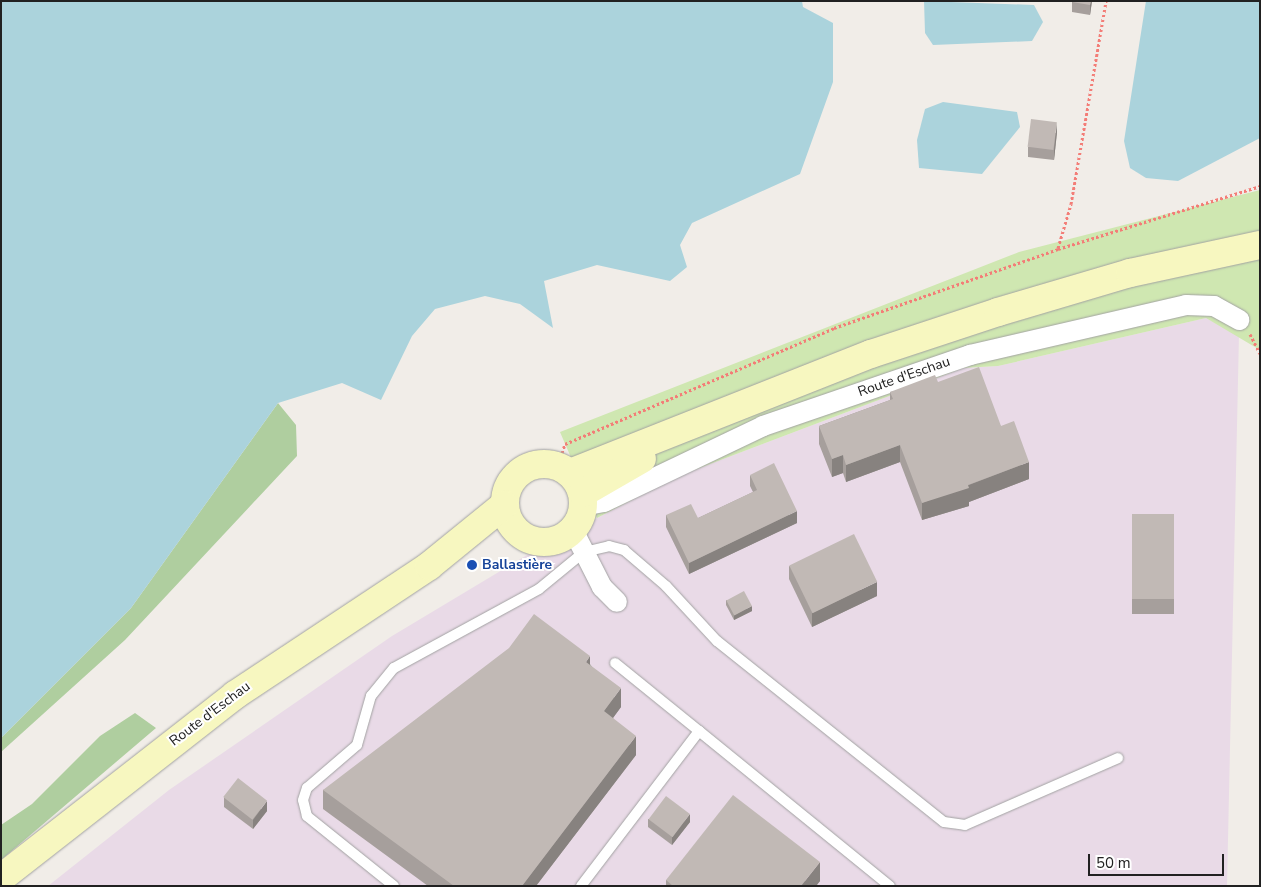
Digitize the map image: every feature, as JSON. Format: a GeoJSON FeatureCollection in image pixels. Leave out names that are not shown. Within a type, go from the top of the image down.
{"type":"FeatureCollection","features":[{"type":"Feature","properties":{"kind":"main road"},"geometry":{"type":"LineString","coordinates":[[575,503],[545,463],[520,470],[511,480],[504,505],[516,530],[526,538],[551,542],[575,503],[721,414],[871,354],[998,312],[1130,273],[1260,244]]}},
{"type":"Feature","properties":{"kind":"main road","name":"Route d'Eschau"},"geometry":{"type":"LineString","coordinates":[[1,878],[235,695],[429,566],[504,505]]}},
{"type":"Feature","properties":{"kind":"main road","name":"Route d'Eschau"},"geometry":{"type":"LineString","coordinates":[[429,566],[516,530]]}},
{"type":"Feature","properties":{"kind":"street","name":"Route d'Eschau"},"geometry":{"type":"LineString","coordinates":[[575,503],[604,502],[764,426],[970,355],[1186,305],[1214,306],[1239,320]]}},
{"type":"Feature","properties":{"kind":"street"},"geometry":{"type":"LineString","coordinates":[[575,503],[602,587],[617,602]]}},
{"type":"Feature","properties":{"kind":"lane"},"geometry":{"type":"LineString","coordinates":[[394,886],[307,816],[304,800],[307,788],[356,745],[371,696],[394,668],[539,589],[575,503],[609,546],[624,550],[666,586],[717,641],[944,822],[965,825],[1118,758]]}},
{"type":"Feature","properties":{"kind":"lane"},"geometry":{"type":"LineString","coordinates":[[615,663],[890,886]]}},
{"type":"Feature","properties":{"kind":"lane"},"geometry":{"type":"LineString","coordinates":[[581,886],[699,731]]}},
{"type":"Feature","properties":{"kind":"path"},"geometry":{"type":"LineString","coordinates":[[1058,249],[1071,204],[1106,1]]}},
{"type":"Feature","properties":{"kind":"path"},"geometry":{"type":"LineString","coordinates":[[575,503],[565,444],[834,328],[1058,249],[1260,186]]}},
{"type":"Feature","properties":{"kind":"shaded area"},"geometry":{"type":"Polygon","coordinates":[[[1206,318],[1239,334],[1227,886],[48,886],[169,790],[392,636],[532,552],[676,477],[963,368],[998,366],[1206,318]]]}},
{"type":"Feature","properties":{"kind":"green space"},"geometry":{"type":"Polygon","coordinates":[[[1260,190],[1260,350],[1206,318],[998,366],[963,368],[676,477],[597,518],[560,432],[1019,252],[1260,190]]]}},
{"type":"Feature","properties":{"kind":"green space"},"geometry":{"type":"Polygon","coordinates":[[[278,403],[296,425],[297,456],[125,640],[1,752],[1,738],[131,608],[278,403]]]}},
{"type":"Feature","properties":{"kind":"green space"},"geometry":{"type":"Polygon","coordinates":[[[135,713],[156,728],[1,860],[1,825],[32,804],[100,736],[135,713]]]}},
{"type":"Feature","properties":{"kind":"water"},"geometry":{"type":"Polygon","coordinates":[[[1,1],[802,1],[803,7],[833,23],[833,82],[800,174],[692,223],[680,245],[687,267],[670,281],[597,265],[544,281],[553,328],[520,304],[485,296],[435,309],[412,336],[381,400],[342,383],[278,403],[131,608],[1,738],[1,1]]]}},
{"type":"Feature","properties":{"kind":"water"},"geometry":{"type":"Polygon","coordinates":[[[924,1],[1034,5],[1043,22],[1032,41],[933,45],[925,33],[924,1]]]}},
{"type":"Feature","properties":{"kind":"water"},"geometry":{"type":"Polygon","coordinates":[[[1146,1],[1260,1],[1260,138],[1178,181],[1146,178],[1130,168],[1124,141],[1146,1]]]}},
{"type":"Feature","properties":{"kind":"water"},"geometry":{"type":"Polygon","coordinates":[[[943,102],[1017,112],[1020,127],[982,174],[919,168],[917,140],[925,109],[943,102]]]}},
{"type":"Feature","properties":{"kind":"building"},"geometry":{"type":"Polygon","coordinates":[[[1073,1],[1091,1],[1090,5],[1073,1]]]}},
{"type":"Feature","properties":{"kind":"building"},"geometry":{"type":"Polygon","coordinates":[[[1031,119],[1057,122],[1053,150],[1028,147],[1031,119]]]}},
{"type":"Feature","properties":{"kind":"building"},"geometry":{"type":"Polygon","coordinates":[[[979,367],[1001,426],[1014,421],[1029,462],[968,485],[969,488],[922,503],[900,445],[846,465],[843,455],[832,459],[819,426],[893,399],[890,392],[935,375],[938,382],[979,367]]]}},
{"type":"Feature","properties":{"kind":"building"},"geometry":{"type":"Polygon","coordinates":[[[774,463],[797,511],[689,563],[666,515],[691,504],[698,518],[757,490],[750,475],[774,463]]]}},
{"type":"Feature","properties":{"kind":"building"},"geometry":{"type":"Polygon","coordinates":[[[1132,514],[1174,514],[1174,599],[1132,599],[1132,514]]]}},
{"type":"Feature","properties":{"kind":"building"},"geometry":{"type":"Polygon","coordinates":[[[854,534],[877,582],[813,613],[789,566],[854,534]]]}},
{"type":"Feature","properties":{"kind":"building"},"geometry":{"type":"Polygon","coordinates":[[[744,591],[752,606],[734,615],[726,600],[744,591]]]}},
{"type":"Feature","properties":{"kind":"building"},"geometry":{"type":"Polygon","coordinates":[[[534,614],[590,656],[586,662],[621,688],[604,711],[636,736],[522,886],[454,886],[323,790],[509,648],[534,614]]]}},
{"type":"Feature","properties":{"kind":"building"},"geometry":{"type":"Polygon","coordinates":[[[238,778],[267,801],[252,820],[223,797],[238,778]]]}},
{"type":"Feature","properties":{"kind":"building"},"geometry":{"type":"Polygon","coordinates":[[[733,795],[820,862],[801,886],[673,886],[666,880],[733,795]]]}},
{"type":"Feature","properties":{"kind":"building"},"geometry":{"type":"Polygon","coordinates":[[[666,796],[690,814],[673,837],[649,819],[666,796]]]}},
{"type":"Feature","properties":{"kind":"place","name":"Ballastière"},"geometry":{"type":"Point","coordinates":[472,565]}}]}
